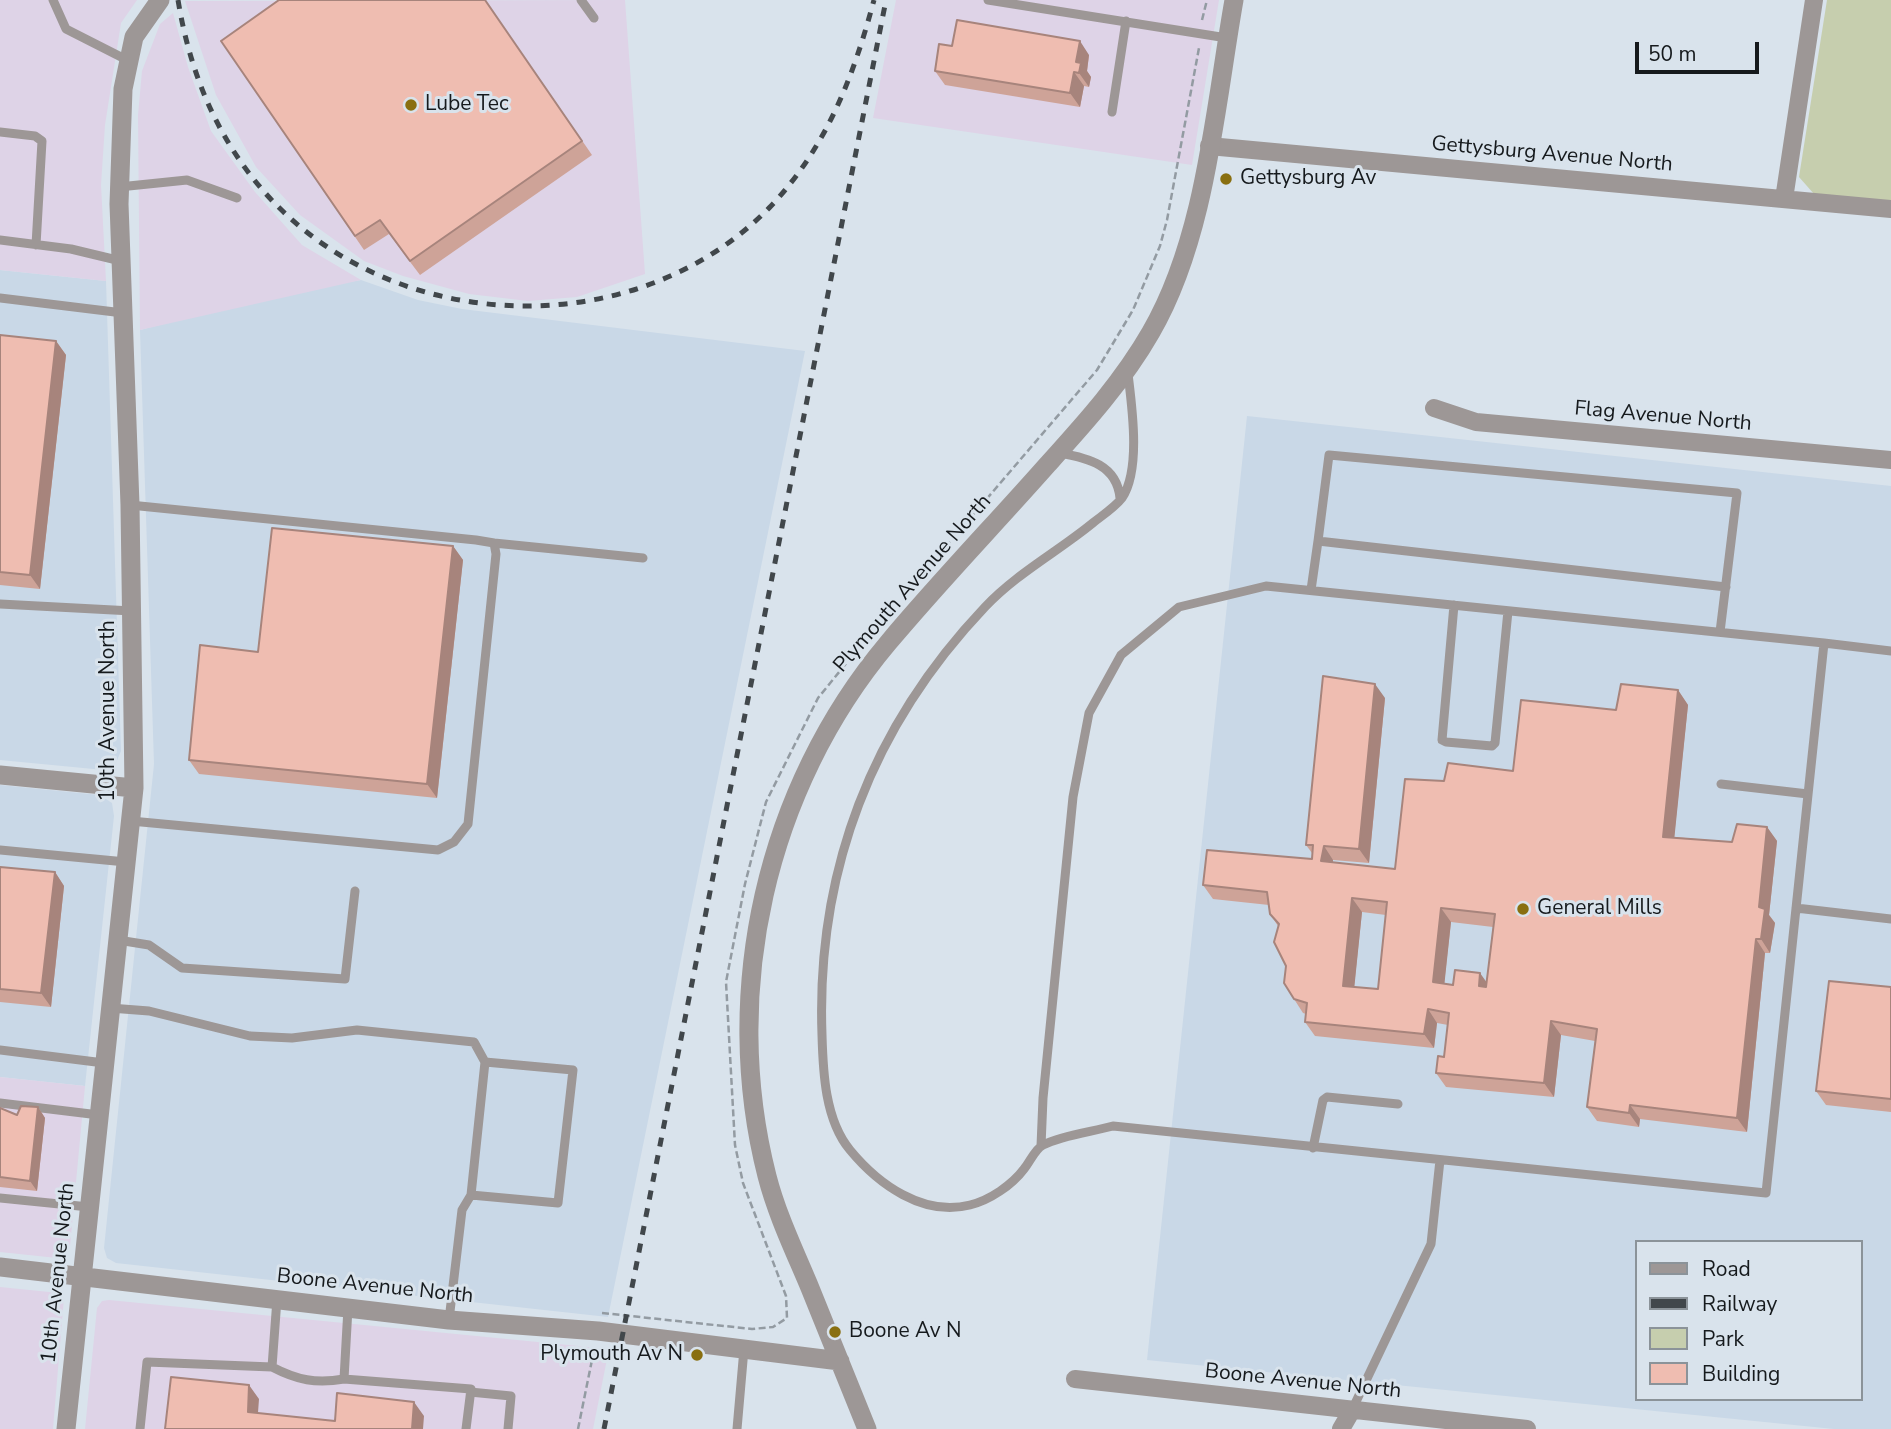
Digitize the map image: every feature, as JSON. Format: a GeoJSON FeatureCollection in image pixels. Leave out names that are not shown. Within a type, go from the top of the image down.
{"type":"FeatureCollection","features":[{"type":"Feature","properties":{"kind":"street","name":"10th Avenue North"},"geometry":{"type":"LineString","coordinates":[[66,1429],[134,788],[130,505],[119,187],[123,89],[127,60],[139,26],[160,0]]}},
{"type":"Feature","properties":{"kind":"street","name":"Plymouth Avenue North"},"geometry":{"type":"LineString","coordinates":[[867,1429],[771,1190],[755,1118],[748,1060],[749,996],[763,901],[795,791],[852,689],[887,643],[1058,453],[1127,370],[1152,331],[1187,244],[1209,146],[1234,0]]}},
{"type":"Feature","properties":{"kind":"street"},"geometry":{"type":"LineString","coordinates":[[1784,199],[1814,0]]}},
{"type":"Feature","properties":{"kind":"street","name":"Gettysburg Avenue North"},"geometry":{"type":"LineString","coordinates":[[1209,146],[1891,209]]}},
{"type":"Feature","properties":{"kind":"street","name":"Flag Avenue North"},"geometry":{"type":"LineString","coordinates":[[1434,408],[1476,422],[1891,460]]}},
{"type":"Feature","properties":{"kind":"street"},"geometry":{"type":"LineString","coordinates":[[0,775],[134,788]]}},
{"type":"Feature","properties":{"kind":"street","name":"Boone Avenue North"},"geometry":{"type":"LineString","coordinates":[[0,1267],[449,1320],[598,1331],[840,1361]]}},
{"type":"Feature","properties":{"kind":"street","name":"Boone Avenue North"},"geometry":{"type":"LineString","coordinates":[[1075,1379],[1527,1429]]}},
{"type":"Feature","properties":{"kind":"street"},"geometry":{"type":"LineString","coordinates":[[1341,1429],[1352,1410]]}},
{"type":"Feature","properties":{"kind":"lane"},"geometry":{"type":"LineString","coordinates":[[53,0],[66,29],[127,60]]}},
{"type":"Feature","properties":{"kind":"lane"},"geometry":{"type":"LineString","coordinates":[[581,0],[594,19]]}},
{"type":"Feature","properties":{"kind":"lane"},"geometry":{"type":"LineString","coordinates":[[988,0],[1227,38]]}},
{"type":"Feature","properties":{"kind":"lane"},"geometry":{"type":"LineString","coordinates":[[1112,112],[1126,21]]}},
{"type":"Feature","properties":{"kind":"lane"},"geometry":{"type":"LineString","coordinates":[[0,132],[35,136],[42,141],[36,245]]}},
{"type":"Feature","properties":{"kind":"lane"},"geometry":{"type":"LineString","coordinates":[[119,187],[187,180],[237,198]]}},
{"type":"Feature","properties":{"kind":"lane"},"geometry":{"type":"LineString","coordinates":[[0,240],[121,261]]}},
{"type":"Feature","properties":{"kind":"lane"},"geometry":{"type":"LineString","coordinates":[[0,298],[123,313]]}},
{"type":"Feature","properties":{"kind":"lane"},"geometry":{"type":"LineString","coordinates":[[1127,370],[1132,464],[1130,482],[1120,500],[986,605],[936,663],[889,734],[857,803],[831,892],[820,984],[823,1065],[831,1110],[846,1146],[872,1177],[902,1194],[933,1206],[969,1205],[1000,1191],[1022,1172],[1041,1146],[1073,797],[1089,713],[1121,655],[1180,607],[1266,586],[1891,651]]}},
{"type":"Feature","properties":{"kind":"lane"},"geometry":{"type":"LineString","coordinates":[[1058,453],[1092,459],[1107,469],[1119,485],[1120,500]]}},
{"type":"Feature","properties":{"kind":"lane"},"geometry":{"type":"LineString","coordinates":[[1311,590],[1329,455],[1737,493],[1720,632]]}},
{"type":"Feature","properties":{"kind":"lane"},"geometry":{"type":"LineString","coordinates":[[130,505],[643,558]]}},
{"type":"Feature","properties":{"kind":"lane"},"geometry":{"type":"LineString","coordinates":[[274,533],[275,519]]}},
{"type":"Feature","properties":{"kind":"lane"},"geometry":{"type":"LineString","coordinates":[[1318,541],[1726,587]]}},
{"type":"Feature","properties":{"kind":"lane"},"geometry":{"type":"LineString","coordinates":[[131,821],[438,850],[454,842],[468,824],[496,554],[494,543]]}},
{"type":"Feature","properties":{"kind":"lane"},"geometry":{"type":"LineString","coordinates":[[0,604],[132,611]]}},
{"type":"Feature","properties":{"kind":"lane"},"geometry":{"type":"LineString","coordinates":[[1454,605],[1442,740],[1446,742],[1492,746],[1495,743],[1508,611]]}},
{"type":"Feature","properties":{"kind":"lane"},"geometry":{"type":"LineString","coordinates":[[1041,1146],[1113,1126],[1766,1193],[1824,643]]}},
{"type":"Feature","properties":{"kind":"lane"},"geometry":{"type":"LineString","coordinates":[[1721,784],[1808,794]]}},
{"type":"Feature","properties":{"kind":"lane"},"geometry":{"type":"LineString","coordinates":[[0,850],[126,862]]}},
{"type":"Feature","properties":{"kind":"lane"},"geometry":{"type":"LineString","coordinates":[[118,940],[149,945],[182,968],[345,979],[355,891]]}},
{"type":"Feature","properties":{"kind":"lane"},"geometry":{"type":"LineString","coordinates":[[1796,908],[1891,919]]}},
{"type":"Feature","properties":{"kind":"lane"},"geometry":{"type":"LineString","coordinates":[[110,1008],[149,1011],[250,1036],[292,1038],[357,1030],[474,1042],[485,1062],[471,1195],[462,1210],[449,1320]]}},
{"type":"Feature","properties":{"kind":"lane"},"geometry":{"type":"LineString","coordinates":[[0,1050],[104,1063]]}},
{"type":"Feature","properties":{"kind":"lane"},"geometry":{"type":"LineString","coordinates":[[471,1195],[558,1203],[573,1070],[485,1062]]}},
{"type":"Feature","properties":{"kind":"lane"},"geometry":{"type":"LineString","coordinates":[[1313,1147],[1323,1100],[1327,1097],[1398,1104]]}},
{"type":"Feature","properties":{"kind":"lane"},"geometry":{"type":"LineString","coordinates":[[0,1103],[99,1115]]}},
{"type":"Feature","properties":{"kind":"lane"},"geometry":{"type":"LineString","coordinates":[[1352,1410],[1431,1244],[1440,1160]]}},
{"type":"Feature","properties":{"kind":"lane"},"geometry":{"type":"LineString","coordinates":[[0,1198],[89,1207]]}},
{"type":"Feature","properties":{"kind":"lane"},"geometry":{"type":"LineString","coordinates":[[272,1367],[277,1299]]}},
{"type":"Feature","properties":{"kind":"lane"},"geometry":{"type":"LineString","coordinates":[[344,1379],[348,1306]]}},
{"type":"Feature","properties":{"kind":"lane"},"geometry":{"type":"LineString","coordinates":[[737,1429],[744,1349]]}},
{"type":"Feature","properties":{"kind":"lane"},"geometry":{"type":"LineString","coordinates":[[140,1429],[147,1362],[272,1367],[302,1380],[321,1383],[344,1379],[471,1389],[466,1429]]}},
{"type":"Feature","properties":{"kind":"lane"},"geometry":{"type":"LineString","coordinates":[[470,1392],[511,1396],[508,1429]]}},
{"type":"Feature","properties":{"kind":"path"},"geometry":{"type":"LineString","coordinates":[[578,1429],[602,1310],[752,1329],[773,1327],[787,1318],[789,1307],[776,1266]]}},
{"type":"Feature","properties":{"kind":"shaded area"},"geometry":{"type":"Polygon","coordinates":[[[0,0],[137,0],[121,23],[105,125],[101,185],[106,281],[0,270],[0,0]]]}},
{"type":"Feature","properties":{"kind":"shaded area"},"geometry":{"type":"Polygon","coordinates":[[[625,0],[645,274],[577,297],[528,301],[469,294],[403,276],[364,261],[300,215],[256,167],[216,95],[185,1],[625,0]]]}},
{"type":"Feature","properties":{"kind":"shaded area"},"geometry":{"type":"Polygon","coordinates":[[[896,0],[1219,0],[1192,165],[873,118],[896,0]]]}},
{"type":"Feature","properties":{"kind":"shaded area"},"geometry":{"type":"Polygon","coordinates":[[[173,13],[188,67],[211,131],[255,192],[302,245],[361,280],[140,330],[138,115],[142,71],[160,24],[173,13]]]}},
{"type":"Feature","properties":{"kind":"shaded area"},"geometry":{"type":"Polygon","coordinates":[[[0,270],[106,281],[121,751],[115,765],[104,770],[0,760],[0,270]]]}},
{"type":"Feature","properties":{"kind":"shaded area"},"geometry":{"type":"Polygon","coordinates":[[[361,280],[418,300],[462,309],[805,351],[608,1317],[116,1263],[107,1258],[104,1248],[154,764],[140,330],[272,295],[361,280]]]}},
{"type":"Feature","properties":{"kind":"shaded area"},"geometry":{"type":"Polygon","coordinates":[[[1247,416],[1891,486],[1891,1429],[1834,1429],[1147,1360],[1247,416]]]}},
{"type":"Feature","properties":{"kind":"shaded area"},"geometry":{"type":"Polygon","coordinates":[[[0,785],[100,795],[112,803],[114,816],[85,1086],[0,1077],[0,785]]]}},
{"type":"Feature","properties":{"kind":"shaded area"},"geometry":{"type":"Polygon","coordinates":[[[0,1077],[85,1086],[70,1246],[65,1256],[57,1258],[0,1252],[0,1077]]]}},
{"type":"Feature","properties":{"kind":"shaded area"},"geometry":{"type":"Polygon","coordinates":[[[0,1287],[59,1293],[64,1297],[53,1429],[0,1429],[0,1287]]]}},
{"type":"Feature","properties":{"kind":"shaded area"},"geometry":{"type":"Polygon","coordinates":[[[102,1301],[609,1349],[593,1429],[85,1429],[97,1308],[102,1301]]]}},
{"type":"Feature","properties":{"kind":"green space"},"geometry":{"type":"Polygon","coordinates":[[[1827,0],[1891,0],[1891,201],[1814,194],[1799,177],[1827,0]]]}},
{"type":"Feature","properties":{"kind":"building","name":"Lube Tec"},"geometry":{"type":"Polygon","coordinates":[[[279,0],[485,0],[582,141],[410,261],[380,220],[355,236],[221,41],[279,0]]]}},
{"type":"Feature","properties":{"kind":"building"},"geometry":{"type":"Polygon","coordinates":[[[957,20],[1080,41],[1076,62],[1081,63],[1079,73],[1074,72],[1070,93],[935,71],[939,44],[952,46],[957,20]]]}},
{"type":"Feature","properties":{"kind":"building"},"geometry":{"type":"Polygon","coordinates":[[[0,335],[56,341],[30,575],[0,572],[0,335]]]}},
{"type":"Feature","properties":{"kind":"building"},"geometry":{"type":"Polygon","coordinates":[[[272,528],[453,546],[427,784],[189,760],[200,645],[258,652],[272,528]]]}},
{"type":"Feature","properties":{"kind":"building","name":"General Mills"},"geometry":{"type":"Polygon","coordinates":[[[1323,676],[1375,684],[1359,849],[1324,846],[1321,861],[1395,869],[1405,779],[1444,781],[1448,763],[1513,771],[1521,700],[1616,710],[1621,684],[1678,690],[1663,837],[1732,842],[1737,824],[1767,827],[1759,907],[1765,909],[1761,939],[1756,939],[1737,1118],[1630,1105],[1629,1113],[1587,1107],[1597,1029],[1551,1021],[1544,1083],[1436,1073],[1438,1056],[1444,1057],[1449,1013],[1428,1009],[1424,1034],[1305,1022],[1307,1003],[1294,999],[1284,983],[1286,966],[1274,942],[1279,924],[1270,914],[1267,892],[1203,885],[1207,850],[1312,859],[1313,845],[1306,845],[1323,676]],[[1352,898],[1343,986],[1378,989],[1387,902],[1352,898]],[[1441,908],[1433,982],[1453,985],[1455,970],[1480,973],[1479,986],[1486,987],[1495,914],[1441,908]]]}},
{"type":"Feature","properties":{"kind":"building"},"geometry":{"type":"Polygon","coordinates":[[[0,867],[55,872],[41,993],[0,989],[0,867]]]}},
{"type":"Feature","properties":{"kind":"building"},"geometry":{"type":"Polygon","coordinates":[[[1829,981],[1891,987],[1891,1099],[1816,1091],[1829,981]]]}},
{"type":"Feature","properties":{"kind":"building"},"geometry":{"type":"Polygon","coordinates":[[[21,1106],[38,1107],[30,1181],[0,1177],[0,1108],[17,1115],[21,1106]]]}},
{"type":"Feature","properties":{"kind":"building"},"geometry":{"type":"Polygon","coordinates":[[[171,1377],[249,1385],[248,1412],[335,1421],[337,1393],[414,1402],[412,1429],[165,1429],[171,1377]]]}},
{"type":"Feature","properties":{"kind":"railway"},"geometry":{"type":"LineString","coordinates":[[178,0],[190,53],[208,104],[234,151],[267,195],[320,242],[381,276],[447,298],[517,306],[586,301],[654,283],[716,251],[771,206],[808,159],[836,110],[857,57],[874,0]]}},
{"type":"Feature","properties":{"kind":"railway"},"geometry":{"type":"LineString","coordinates":[[604,1429],[886,0]]}},
{"type":"Feature","properties":{"kind":"place","name":"Lube Tec"},"geometry":{"type":"Point","coordinates":[411,105]}},
{"type":"Feature","properties":{"kind":"place","name":"Gettysburg Av"},"geometry":{"type":"Point","coordinates":[1226,179]}},
{"type":"Feature","properties":{"kind":"place","name":"General Mills"},"geometry":{"type":"Point","coordinates":[1523,909]}},
{"type":"Feature","properties":{"kind":"place","name":"Boone Av N"},"geometry":{"type":"Point","coordinates":[835,1332]}},
{"type":"Feature","properties":{"kind":"place","name":"Plymouth Av N"},"geometry":{"type":"Point","coordinates":[697,1355]}}]}
